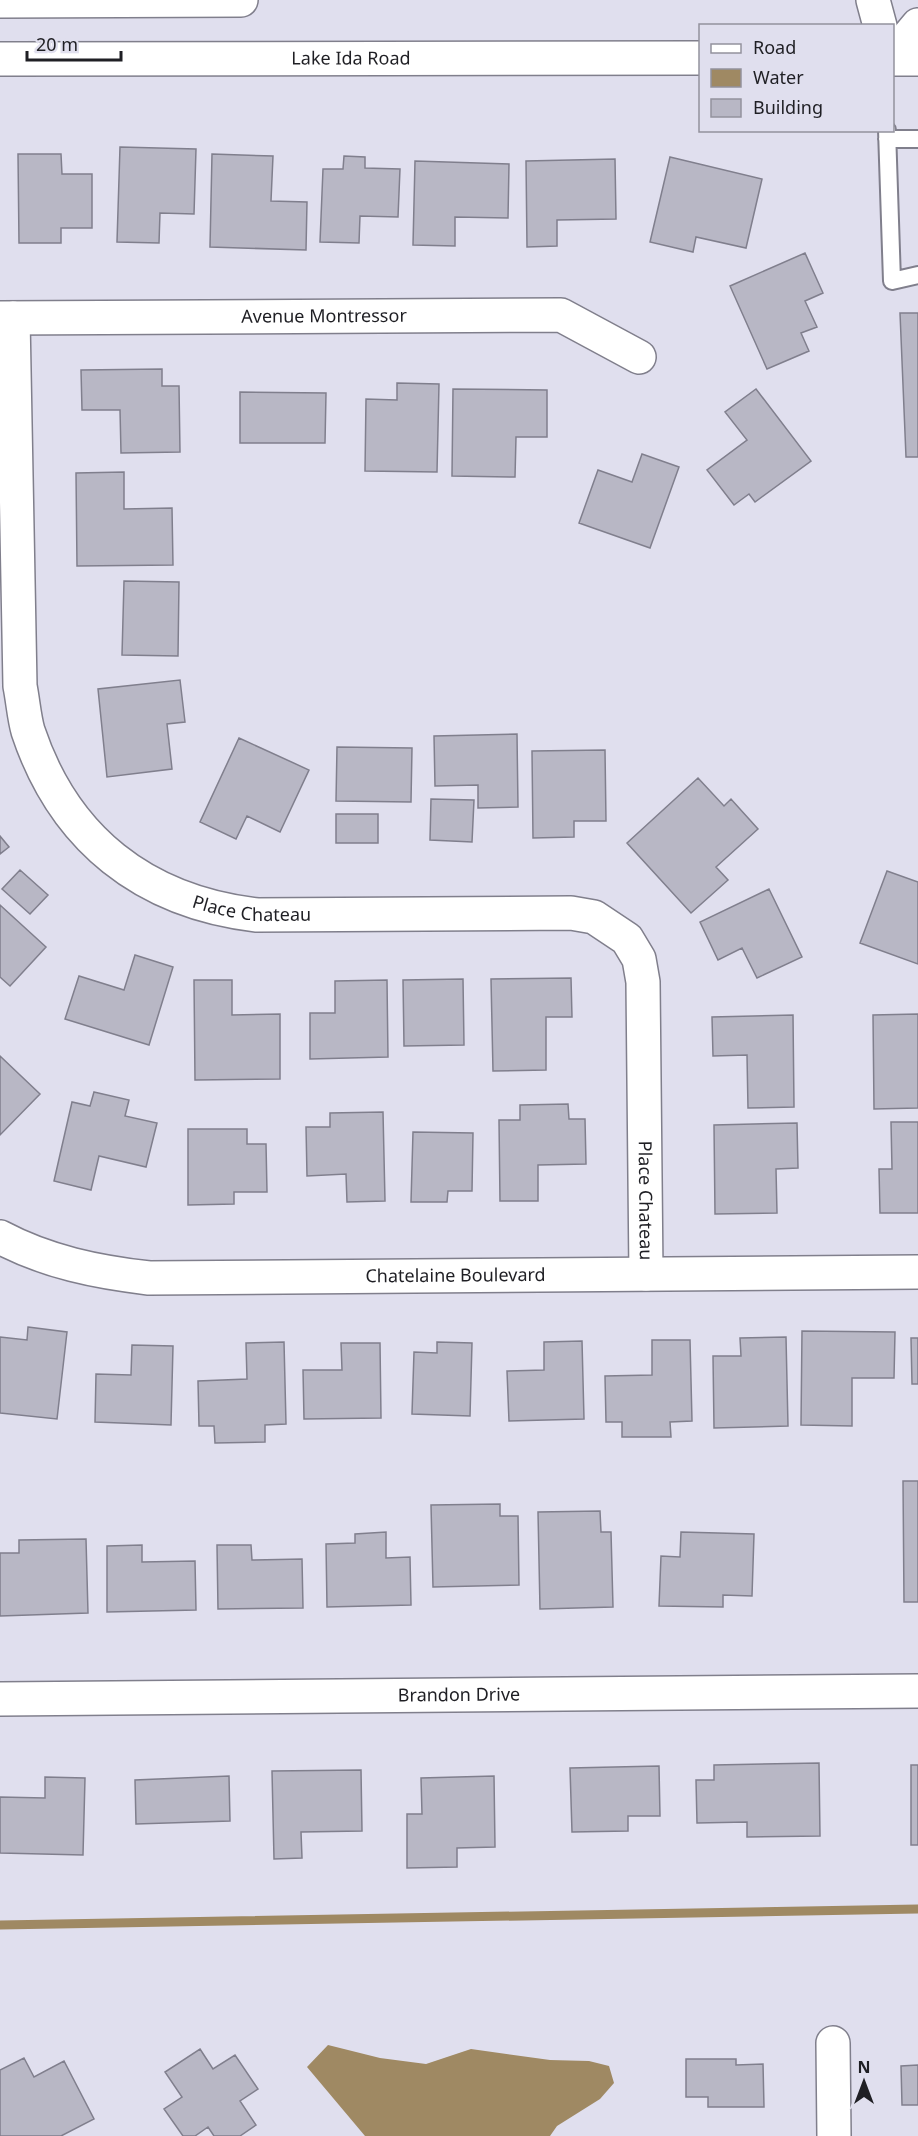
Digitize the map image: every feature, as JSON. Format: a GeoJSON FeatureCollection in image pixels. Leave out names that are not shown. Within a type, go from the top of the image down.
{"type":"FeatureCollection","features":[{"type":"Feature","properties":{"kind":"street"},"geometry":{"type":"LineString","coordinates":[[0,2],[242,0]]}},
{"type":"Feature","properties":{"kind":"street"},"geometry":{"type":"LineString","coordinates":[[873,0],[879,24]]}},
{"type":"Feature","properties":{"kind":"street"},"geometry":{"type":"LineString","coordinates":[[894,55],[918,25]]}},
{"type":"Feature","properties":{"kind":"street"},"geometry":{"type":"LineString","coordinates":[[894,57],[918,59]]}},
{"type":"Feature","properties":{"kind":"street","name":"Lake Ida Road"},"geometry":{"type":"LineString","coordinates":[[0,59],[699,58]]}},
{"type":"Feature","properties":{"kind":"street","name":"Avenue Montressor"},"geometry":{"type":"LineString","coordinates":[[7,318],[561,315],[639,357]]}},
{"type":"Feature","properties":{"kind":"street","name":"Place Chateau"},"geometry":{"type":"LineString","coordinates":[[7,318],[20,686],[27,729],[43,769],[64,807],[92,840],[125,868],[168,893],[230,912],[257,915],[571,913],[594,917],[627,939],[639,959],[644,982],[646,1274]]}},
{"type":"Feature","properties":{"kind":"street","name":"Chatelaine Boulevard"},"geometry":{"type":"LineString","coordinates":[[0,1237],[49,1259],[98,1272],[149,1278],[918,1272]]}},
{"type":"Feature","properties":{"kind":"street","name":"Brandon Drive"},"geometry":{"type":"LineString","coordinates":[[0,1699],[918,1691]]}},
{"type":"Feature","properties":{"kind":"street"},"geometry":{"type":"LineString","coordinates":[[833,2043],[834,2136]]}},
{"type":"Feature","properties":{"kind":"lane"},"geometry":{"type":"LineString","coordinates":[[918,139],[887,135],[892,281],[918,275]]}},
{"type":"Feature","properties":{"kind":"water"},"geometry":{"type":"Polygon","coordinates":[[[328,2045],[380,2058],[426,2064],[471,2049],[550,2060],[589,2061],[609,2066],[614,2083],[600,2099],[557,2126],[550,2136],[365,2136],[307,2067],[328,2045]]]}},
{"type":"Feature","properties":{"kind":"building"},"geometry":{"type":"Polygon","coordinates":[[[120,147],[196,149],[194,214],[160,213],[159,243],[117,242],[120,147]]]}},
{"type":"Feature","properties":{"kind":"building"},"geometry":{"type":"Polygon","coordinates":[[[18,154],[61,154],[62,174],[92,174],[92,228],[61,228],[61,243],[19,243],[18,154]]]}},
{"type":"Feature","properties":{"kind":"building"},"geometry":{"type":"Polygon","coordinates":[[[212,154],[273,156],[271,201],[307,202],[306,250],[210,247],[212,154]]]}},
{"type":"Feature","properties":{"kind":"building"},"geometry":{"type":"Polygon","coordinates":[[[344,156],[365,157],[365,168],[400,169],[398,217],[360,216],[359,243],[320,242],[323,169],[343,169],[344,156]]]}},
{"type":"Feature","properties":{"kind":"building"},"geometry":{"type":"Polygon","coordinates":[[[670,157],[762,179],[746,248],[696,237],[693,252],[650,242],[670,157]]]}},
{"type":"Feature","properties":{"kind":"building"},"geometry":{"type":"Polygon","coordinates":[[[615,159],[616,219],[557,220],[557,246],[527,247],[526,161],[615,159]]]}},
{"type":"Feature","properties":{"kind":"building"},"geometry":{"type":"Polygon","coordinates":[[[415,161],[509,164],[508,218],[455,217],[455,246],[413,245],[415,161]]]}},
{"type":"Feature","properties":{"kind":"building"},"geometry":{"type":"Polygon","coordinates":[[[805,253],[823,293],[805,301],[817,327],[801,333],[809,351],[767,369],[730,286],[805,253]]]}},
{"type":"Feature","properties":{"kind":"building"},"geometry":{"type":"Polygon","coordinates":[[[900,313],[918,313],[918,457],[906,457],[900,313]]]}},
{"type":"Feature","properties":{"kind":"building"},"geometry":{"type":"Polygon","coordinates":[[[162,369],[162,386],[179,386],[180,452],[121,453],[120,410],[82,410],[81,370],[162,369]]]}},
{"type":"Feature","properties":{"kind":"building"},"geometry":{"type":"Polygon","coordinates":[[[397,383],[439,384],[437,472],[365,471],[366,399],[397,400],[397,383]]]}},
{"type":"Feature","properties":{"kind":"building"},"geometry":{"type":"Polygon","coordinates":[[[453,389],[547,390],[547,437],[516,437],[515,477],[452,476],[453,389]]]}},
{"type":"Feature","properties":{"kind":"building"},"geometry":{"type":"Polygon","coordinates":[[[756,389],[811,461],[755,502],[749,494],[734,505],[707,470],[747,440],[725,412],[756,389]]]}},
{"type":"Feature","properties":{"kind":"building"},"geometry":{"type":"Polygon","coordinates":[[[240,392],[326,393],[325,443],[240,443],[240,392]]]}},
{"type":"Feature","properties":{"kind":"building"},"geometry":{"type":"Polygon","coordinates":[[[642,454],[679,467],[650,548],[579,523],[598,470],[632,482],[642,454]]]}},
{"type":"Feature","properties":{"kind":"building"},"geometry":{"type":"Polygon","coordinates":[[[124,472],[124,509],[172,508],[173,565],[77,566],[76,473],[124,472]]]}},
{"type":"Feature","properties":{"kind":"building"},"geometry":{"type":"Polygon","coordinates":[[[124,581],[179,582],[178,656],[122,655],[124,581]]]}},
{"type":"Feature","properties":{"kind":"building"},"geometry":{"type":"Polygon","coordinates":[[[180,680],[185,722],[167,724],[172,769],[107,777],[98,689],[180,680]]]}},
{"type":"Feature","properties":{"kind":"building"},"geometry":{"type":"Polygon","coordinates":[[[517,734],[518,807],[478,808],[478,785],[435,786],[434,736],[517,734]]]}},
{"type":"Feature","properties":{"kind":"building"},"geometry":{"type":"Polygon","coordinates":[[[239,738],[309,770],[280,832],[247,816],[236,839],[200,822],[239,738]]]}},
{"type":"Feature","properties":{"kind":"building"},"geometry":{"type":"Polygon","coordinates":[[[337,747],[412,748],[411,802],[336,801],[337,747]]]}},
{"type":"Feature","properties":{"kind":"building"},"geometry":{"type":"Polygon","coordinates":[[[605,750],[606,821],[574,821],[574,837],[533,838],[532,751],[605,750]]]}},
{"type":"Feature","properties":{"kind":"building"},"geometry":{"type":"Polygon","coordinates":[[[698,778],[724,806],[731,799],[758,829],[716,867],[728,880],[691,913],[627,843],[698,778]]]}},
{"type":"Feature","properties":{"kind":"building"},"geometry":{"type":"Polygon","coordinates":[[[431,799],[474,800],[472,842],[430,840],[431,799]]]}},
{"type":"Feature","properties":{"kind":"building"},"geometry":{"type":"Polygon","coordinates":[[[336,814],[378,814],[378,843],[336,843],[336,814]]]}},
{"type":"Feature","properties":{"kind":"building"},"geometry":{"type":"Polygon","coordinates":[[[0,836],[9,847],[0,854],[0,836]]]}},
{"type":"Feature","properties":{"kind":"building"},"geometry":{"type":"Polygon","coordinates":[[[20,870],[48,895],[30,914],[2,889],[20,870]]]}},
{"type":"Feature","properties":{"kind":"building"},"geometry":{"type":"Polygon","coordinates":[[[887,871],[918,882],[918,964],[860,943],[887,871]]]}},
{"type":"Feature","properties":{"kind":"building"},"geometry":{"type":"Polygon","coordinates":[[[769,889],[802,957],[757,978],[742,948],[718,960],[700,922],[769,889]]]}},
{"type":"Feature","properties":{"kind":"building"},"geometry":{"type":"Polygon","coordinates":[[[0,905],[46,947],[10,986],[0,977],[0,905]]]}},
{"type":"Feature","properties":{"kind":"building"},"geometry":{"type":"Polygon","coordinates":[[[135,955],[173,967],[149,1045],[65,1019],[79,976],[124,990],[135,955]]]}},
{"type":"Feature","properties":{"kind":"building"},"geometry":{"type":"Polygon","coordinates":[[[571,978],[572,1017],[546,1017],[546,1070],[493,1071],[491,979],[571,978]]]}},
{"type":"Feature","properties":{"kind":"building"},"geometry":{"type":"Polygon","coordinates":[[[463,979],[464,1045],[404,1046],[403,980],[463,979]]]}},
{"type":"Feature","properties":{"kind":"building"},"geometry":{"type":"Polygon","coordinates":[[[194,980],[232,980],[232,1015],[280,1014],[280,1079],[195,1080],[194,980]]]}},
{"type":"Feature","properties":{"kind":"building"},"geometry":{"type":"Polygon","coordinates":[[[387,980],[388,1057],[310,1059],[310,1013],[335,1013],[335,981],[387,980]]]}},
{"type":"Feature","properties":{"kind":"building"},"geometry":{"type":"Polygon","coordinates":[[[918,1014],[918,1108],[874,1109],[873,1015],[918,1014]]]}},
{"type":"Feature","properties":{"kind":"building"},"geometry":{"type":"Polygon","coordinates":[[[793,1015],[794,1107],[748,1108],[747,1055],[713,1056],[712,1017],[793,1015]]]}},
{"type":"Feature","properties":{"kind":"building"},"geometry":{"type":"Polygon","coordinates":[[[0,1056],[40,1094],[0,1135],[0,1056]]]}},
{"type":"Feature","properties":{"kind":"building"},"geometry":{"type":"Polygon","coordinates":[[[94,1092],[129,1100],[125,1116],[157,1123],[146,1167],[99,1156],[91,1190],[54,1181],[72,1102],[90,1106],[94,1092]]]}},
{"type":"Feature","properties":{"kind":"building"},"geometry":{"type":"Polygon","coordinates":[[[568,1104],[569,1119],[585,1119],[586,1164],[538,1165],[538,1201],[500,1201],[499,1120],[520,1120],[520,1105],[568,1104]]]}},
{"type":"Feature","properties":{"kind":"building"},"geometry":{"type":"Polygon","coordinates":[[[383,1112],[385,1201],[347,1202],[346,1174],[307,1176],[306,1127],[330,1127],[330,1113],[383,1112]]]}},
{"type":"Feature","properties":{"kind":"building"},"geometry":{"type":"Polygon","coordinates":[[[891,1122],[918,1122],[918,1213],[880,1213],[879,1169],[892,1169],[891,1122]]]}},
{"type":"Feature","properties":{"kind":"building"},"geometry":{"type":"Polygon","coordinates":[[[797,1123],[798,1168],[776,1169],[777,1213],[715,1214],[714,1125],[797,1123]]]}},
{"type":"Feature","properties":{"kind":"building"},"geometry":{"type":"Polygon","coordinates":[[[188,1129],[247,1129],[247,1144],[266,1144],[267,1192],[234,1192],[234,1204],[188,1205],[188,1129]]]}},
{"type":"Feature","properties":{"kind":"building"},"geometry":{"type":"Polygon","coordinates":[[[413,1132],[473,1133],[472,1191],[448,1191],[447,1202],[411,1202],[413,1132]]]}},
{"type":"Feature","properties":{"kind":"building"},"geometry":{"type":"Polygon","coordinates":[[[28,1327],[67,1332],[57,1419],[0,1413],[0,1337],[27,1340],[28,1327]]]}},
{"type":"Feature","properties":{"kind":"building"},"geometry":{"type":"Polygon","coordinates":[[[802,1331],[895,1332],[894,1378],[852,1378],[852,1426],[801,1425],[802,1331]]]}},
{"type":"Feature","properties":{"kind":"building"},"geometry":{"type":"Polygon","coordinates":[[[786,1337],[788,1426],[714,1428],[713,1356],[741,1356],[740,1338],[786,1337]]]}},
{"type":"Feature","properties":{"kind":"building"},"geometry":{"type":"Polygon","coordinates":[[[911,1338],[918,1338],[918,1384],[912,1384],[911,1338]]]}},
{"type":"Feature","properties":{"kind":"building"},"geometry":{"type":"Polygon","coordinates":[[[652,1340],[690,1340],[692,1421],[670,1422],[671,1437],[622,1437],[622,1422],[606,1422],[605,1376],[652,1375],[652,1340]]]}},
{"type":"Feature","properties":{"kind":"building"},"geometry":{"type":"Polygon","coordinates":[[[582,1341],[584,1419],[509,1421],[507,1371],[544,1370],[544,1342],[582,1341]]]}},
{"type":"Feature","properties":{"kind":"building"},"geometry":{"type":"Polygon","coordinates":[[[284,1342],[286,1424],[265,1425],[265,1442],[215,1443],[214,1426],[199,1426],[198,1381],[247,1379],[246,1343],[284,1342]]]}},
{"type":"Feature","properties":{"kind":"building"},"geometry":{"type":"Polygon","coordinates":[[[437,1342],[472,1343],[470,1416],[412,1414],[414,1352],[437,1353],[437,1342]]]}},
{"type":"Feature","properties":{"kind":"building"},"geometry":{"type":"Polygon","coordinates":[[[341,1343],[380,1343],[381,1418],[304,1419],[303,1370],[342,1370],[341,1343]]]}},
{"type":"Feature","properties":{"kind":"building"},"geometry":{"type":"Polygon","coordinates":[[[132,1345],[173,1346],[171,1425],[95,1422],[96,1374],[131,1375],[132,1345]]]}},
{"type":"Feature","properties":{"kind":"building"},"geometry":{"type":"Polygon","coordinates":[[[903,1481],[918,1481],[918,1602],[904,1602],[903,1481]]]}},
{"type":"Feature","properties":{"kind":"building"},"geometry":{"type":"Polygon","coordinates":[[[500,1504],[500,1516],[518,1516],[519,1585],[433,1587],[431,1505],[500,1504]]]}},
{"type":"Feature","properties":{"kind":"building"},"geometry":{"type":"Polygon","coordinates":[[[600,1511],[601,1532],[611,1532],[613,1607],[540,1609],[538,1512],[600,1511]]]}},
{"type":"Feature","properties":{"kind":"building"},"geometry":{"type":"Polygon","coordinates":[[[386,1532],[386,1558],[410,1557],[411,1605],[327,1607],[326,1544],[355,1543],[355,1534],[386,1532]]]}},
{"type":"Feature","properties":{"kind":"building"},"geometry":{"type":"Polygon","coordinates":[[[681,1532],[754,1534],[752,1596],[723,1595],[723,1607],[659,1606],[661,1556],[680,1557],[681,1532]]]}},
{"type":"Feature","properties":{"kind":"building"},"geometry":{"type":"Polygon","coordinates":[[[86,1539],[88,1613],[0,1616],[0,1553],[19,1553],[19,1540],[86,1539]]]}},
{"type":"Feature","properties":{"kind":"building"},"geometry":{"type":"Polygon","coordinates":[[[142,1545],[142,1562],[195,1561],[196,1610],[107,1612],[107,1546],[142,1545]]]}},
{"type":"Feature","properties":{"kind":"building"},"geometry":{"type":"Polygon","coordinates":[[[217,1545],[251,1545],[252,1560],[302,1559],[303,1608],[218,1609],[217,1545]]]}},
{"type":"Feature","properties":{"kind":"building"},"geometry":{"type":"Polygon","coordinates":[[[819,1763],[820,1836],[747,1837],[747,1822],[697,1823],[696,1780],[714,1780],[714,1765],[819,1763]]]}},
{"type":"Feature","properties":{"kind":"building"},"geometry":{"type":"Polygon","coordinates":[[[911,1765],[918,1765],[918,1845],[911,1845],[911,1765]]]}},
{"type":"Feature","properties":{"kind":"building"},"geometry":{"type":"Polygon","coordinates":[[[659,1766],[660,1816],[628,1816],[628,1831],[572,1832],[570,1768],[659,1766]]]}},
{"type":"Feature","properties":{"kind":"building"},"geometry":{"type":"Polygon","coordinates":[[[361,1770],[362,1831],[301,1832],[302,1858],[274,1859],[272,1771],[361,1770]]]}},
{"type":"Feature","properties":{"kind":"building"},"geometry":{"type":"Polygon","coordinates":[[[229,1776],[230,1821],[136,1824],[135,1780],[229,1776]]]}},
{"type":"Feature","properties":{"kind":"building"},"geometry":{"type":"Polygon","coordinates":[[[494,1776],[495,1847],[457,1848],[457,1867],[407,1868],[407,1814],[422,1814],[421,1778],[494,1776]]]}},
{"type":"Feature","properties":{"kind":"building"},"geometry":{"type":"Polygon","coordinates":[[[45,1777],[85,1778],[83,1855],[0,1853],[0,1797],[45,1798],[45,1777]]]}},
{"type":"Feature","properties":{"kind":"building"},"geometry":{"type":"Polygon","coordinates":[[[200,2049],[213,2069],[235,2055],[258,2089],[240,2101],[256,2125],[240,2136],[214,2136],[208,2127],[195,2136],[183,2136],[164,2109],[182,2097],[165,2072],[200,2049]]]}},
{"type":"Feature","properties":{"kind":"building"},"geometry":{"type":"Polygon","coordinates":[[[24,2058],[34,2077],[64,2061],[94,2119],[61,2136],[0,2136],[0,2070],[24,2058]]]}},
{"type":"Feature","properties":{"kind":"building"},"geometry":{"type":"Polygon","coordinates":[[[686,2059],[736,2059],[736,2065],[763,2064],[764,2107],[708,2107],[708,2097],[686,2097],[686,2059]]]}},
{"type":"Feature","properties":{"kind":"building"},"geometry":{"type":"Polygon","coordinates":[[[918,2065],[918,2105],[902,2105],[901,2066],[918,2065]]]}},
{"type":"Feature","properties":{"kind":"waterway"},"geometry":{"type":"LineString","coordinates":[[0,1925],[918,1909]]}}]}
